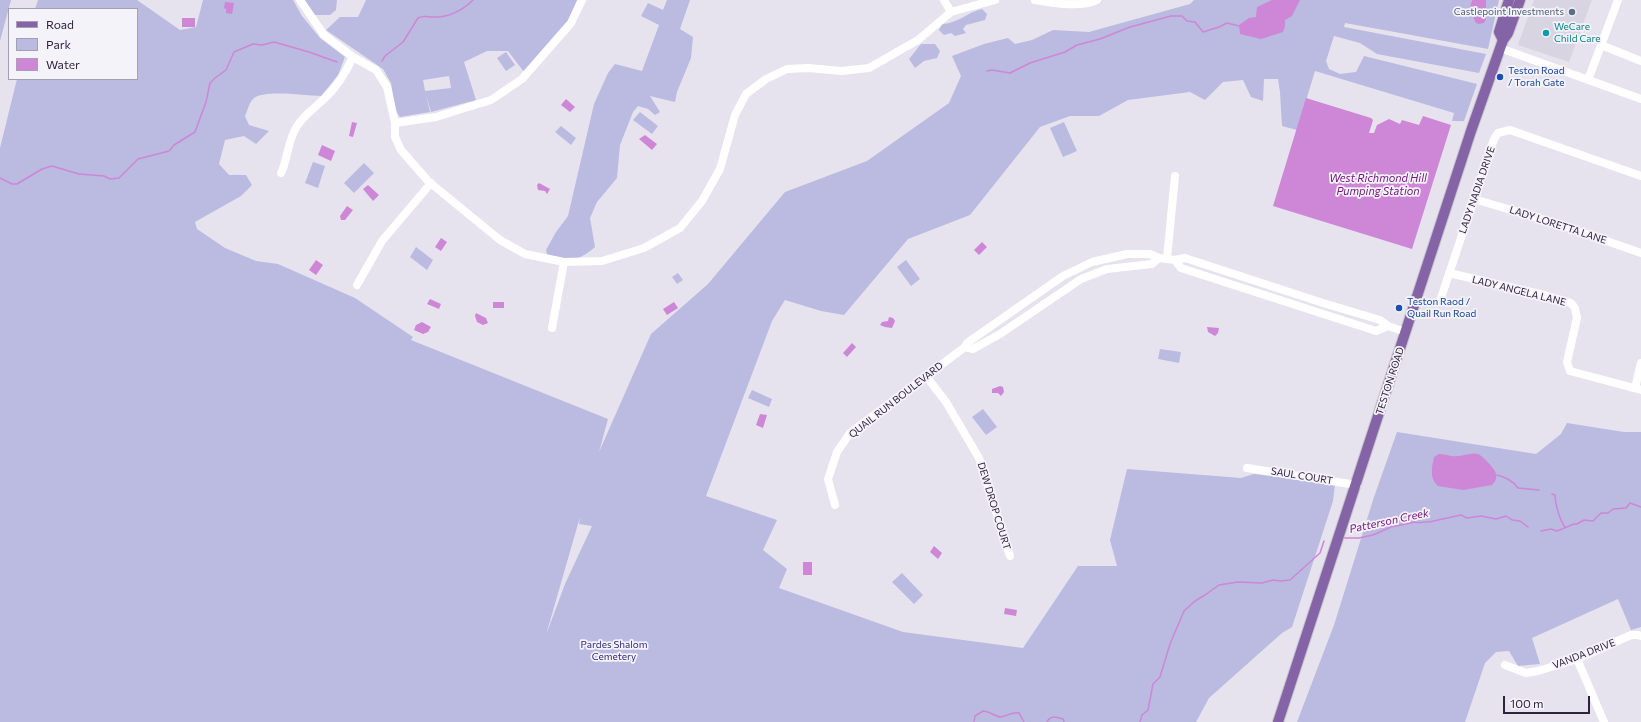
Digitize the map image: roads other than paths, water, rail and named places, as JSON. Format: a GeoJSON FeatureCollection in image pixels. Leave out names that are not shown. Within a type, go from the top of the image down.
{"type":"FeatureCollection","features":[{"type":"Feature","properties":{"kind":"main road","name":"TESTON ROAD"},"geometry":{"type":"LineString","coordinates":[[1502,44],[1499,32],[1509,0]]}},
{"type":"Feature","properties":{"kind":"main road","name":"TESTON ROAD"},"geometry":{"type":"LineString","coordinates":[[1278,722],[1357,485],[1471,131],[1502,44],[1508,33],[1520,0]]}},
{"type":"Feature","properties":{"kind":"street"},"geometry":{"type":"LineString","coordinates":[[300,0],[324,35],[353,56],[376,70],[387,87],[394,123],[395,137],[401,150],[430,183],[500,240],[525,254],[564,262],[602,261],[644,248],[680,228],[702,201],[720,169],[735,115],[746,94],[766,79],[786,69],[809,68],[841,71],[869,68],[918,40],[952,12],[995,0]]}},
{"type":"Feature","properties":{"kind":"street"},"geometry":{"type":"LineString","coordinates":[[394,123],[436,117],[491,100],[522,79],[571,23],[582,0]]}},
{"type":"Feature","properties":{"kind":"street"},"geometry":{"type":"LineString","coordinates":[[944,0],[952,12]]}},
{"type":"Feature","properties":{"kind":"street"},"geometry":{"type":"LineString","coordinates":[[1035,0],[1057,3],[1089,3],[1097,0]]}},
{"type":"Feature","properties":{"kind":"street"},"geometry":{"type":"LineString","coordinates":[[1588,80],[1618,0]]}},
{"type":"Feature","properties":{"kind":"street"},"geometry":{"type":"LineString","coordinates":[[1502,44],[1588,80],[1641,99]]}},
{"type":"Feature","properties":{"kind":"street"},"geometry":{"type":"LineString","coordinates":[[1602,45],[1641,61]]}},
{"type":"Feature","properties":{"kind":"street"},"geometry":{"type":"LineString","coordinates":[[281,173],[284,168],[287,150],[297,127],[306,115],[336,86],[345,74],[353,56]]}},
{"type":"Feature","properties":{"kind":"street","name":"LADY NADIA DRIVE"},"geometry":{"type":"LineString","coordinates":[[1440,301],[1494,139],[1498,134],[1503,131],[1510,130],[1641,176]]}},
{"type":"Feature","properties":{"kind":"street"},"geometry":{"type":"LineString","coordinates":[[1167,259],[1175,176]]}},
{"type":"Feature","properties":{"kind":"street"},"geometry":{"type":"LineString","coordinates":[[357,284],[382,241],[430,183]]}},
{"type":"Feature","properties":{"kind":"street","name":"LADY LORETTA LANE"},"geometry":{"type":"LineString","coordinates":[[1474,199],[1555,223],[1641,253]]}},
{"type":"Feature","properties":{"kind":"street","name":"QUAIL RUN BOULEVARD"},"geometry":{"type":"LineString","coordinates":[[834,505],[828,479],[837,452],[850,433],[965,348],[967,343],[995,325],[1063,276],[1092,262],[1127,254],[1150,254],[1167,259],[1181,268],[1376,331],[1388,326]]}},
{"type":"Feature","properties":{"kind":"street","name":"QUAIL RUN BOULEVARD"},"geometry":{"type":"LineString","coordinates":[[965,348],[973,349],[1000,334],[1081,279],[1107,269],[1152,264],[1167,259],[1185,258],[1380,320],[1388,326],[1406,332]]}},
{"type":"Feature","properties":{"kind":"street"},"geometry":{"type":"LineString","coordinates":[[552,328],[564,262]]}},
{"type":"Feature","properties":{"kind":"street","name":"LADY ANGELA LANE"},"geometry":{"type":"LineString","coordinates":[[1449,273],[1544,295],[1571,303],[1575,308],[1577,318],[1567,362],[1570,371],[1638,389]]}},
{"type":"Feature","properties":{"kind":"street"},"geometry":{"type":"LineString","coordinates":[[1063,276],[1069,286]]}},
{"type":"Feature","properties":{"kind":"street"},"geometry":{"type":"LineString","coordinates":[[1241,288],[1244,277]]}},
{"type":"Feature","properties":{"kind":"street"},"geometry":{"type":"LineString","coordinates":[[1308,310],[1311,299]]}},
{"type":"Feature","properties":{"kind":"street"},"geometry":{"type":"LineString","coordinates":[[995,325],[1000,334]]}},
{"type":"Feature","properties":{"kind":"street"},"geometry":{"type":"LineString","coordinates":[[1638,389],[1641,363]]}},
{"type":"Feature","properties":{"kind":"street","name":"DEW DROP COURT"},"geometry":{"type":"LineString","coordinates":[[926,376],[946,402],[979,458],[1010,556]]}},
{"type":"Feature","properties":{"kind":"street","name":"SAUL COURT"},"geometry":{"type":"LineString","coordinates":[[1247,468],[1357,485]]}},
{"type":"Feature","properties":{"kind":"street","name":"VANDA DRIVE"},"geometry":{"type":"LineString","coordinates":[[1505,665],[1526,673],[1538,671],[1577,659],[1632,635],[1638,634],[1641,636]]}},
{"type":"Feature","properties":{"kind":"street"},"geometry":{"type":"LineString","coordinates":[[1577,659],[1604,722]]}},
{"type":"Feature","properties":{"kind":"water"},"geometry":{"type":"Polygon","coordinates":[[[1272,0],[1300,0],[1292,16],[1285,20],[1283,32],[1261,39],[1240,34],[1239,25],[1249,18],[1256,17],[1257,7],[1272,0]]]}},
{"type":"Feature","properties":{"kind":"water"},"geometry":{"type":"Polygon","coordinates":[[[1472,0],[1486,0],[1486,19],[1484,23],[1478,24],[1475,22],[1470,6],[1472,0]]]}},
{"type":"Feature","properties":{"kind":"water"},"geometry":{"type":"Polygon","coordinates":[[[225,2],[234,3],[232,14],[226,13],[226,9],[224,8],[225,2]]]}},
{"type":"Feature","properties":{"kind":"water"},"geometry":{"type":"Polygon","coordinates":[[[182,18],[195,18],[195,27],[182,27],[182,18]]]}},
{"type":"Feature","properties":{"kind":"water","name":"West Richmond Hill Pumping Station"},"geometry":{"type":"Polygon","coordinates":[[[1306,98],[1371,118],[1373,120],[1369,133],[1374,133],[1377,125],[1389,119],[1400,124],[1402,120],[1419,125],[1423,116],[1451,125],[1412,249],[1273,206],[1306,98]]]}},
{"type":"Feature","properties":{"kind":"water"},"geometry":{"type":"Polygon","coordinates":[[[566,99],[575,107],[570,112],[561,105],[566,99]]]}},
{"type":"Feature","properties":{"kind":"water"},"geometry":{"type":"Polygon","coordinates":[[[352,122],[357,123],[353,137],[349,136],[352,122]]]}},
{"type":"Feature","properties":{"kind":"water"},"geometry":{"type":"Polygon","coordinates":[[[645,135],[657,144],[652,150],[639,139],[645,135]]]}},
{"type":"Feature","properties":{"kind":"water"},"geometry":{"type":"Polygon","coordinates":[[[322,145],[335,151],[331,161],[318,155],[322,145]]]}},
{"type":"Feature","properties":{"kind":"water"},"geometry":{"type":"Polygon","coordinates":[[[539,183],[550,189],[547,194],[545,191],[538,190],[537,185],[539,183]]]}},
{"type":"Feature","properties":{"kind":"water"},"geometry":{"type":"Polygon","coordinates":[[[368,185],[379,195],[373,201],[363,189],[368,185]]]}},
{"type":"Feature","properties":{"kind":"water"},"geometry":{"type":"Polygon","coordinates":[[[347,206],[353,210],[345,220],[341,220],[340,216],[347,206]]]}},
{"type":"Feature","properties":{"kind":"water"},"geometry":{"type":"Polygon","coordinates":[[[441,238],[447,242],[441,251],[435,247],[441,238]]]}},
{"type":"Feature","properties":{"kind":"water"},"geometry":{"type":"Polygon","coordinates":[[[982,242],[987,247],[979,255],[974,250],[982,242]]]}},
{"type":"Feature","properties":{"kind":"water"},"geometry":{"type":"Polygon","coordinates":[[[316,260],[323,265],[316,275],[309,270],[316,260]]]}},
{"type":"Feature","properties":{"kind":"water"},"geometry":{"type":"Polygon","coordinates":[[[430,299],[441,304],[439,309],[427,304],[430,299]]]}},
{"type":"Feature","properties":{"kind":"water"},"geometry":{"type":"Polygon","coordinates":[[[493,302],[504,302],[504,308],[493,308],[493,302]]]}},
{"type":"Feature","properties":{"kind":"water"},"geometry":{"type":"Polygon","coordinates":[[[674,302],[678,308],[667,315],[663,309],[674,302]]]}},
{"type":"Feature","properties":{"kind":"water"},"geometry":{"type":"Polygon","coordinates":[[[476,313],[486,318],[488,323],[483,325],[477,322],[475,316],[476,313]]]}},
{"type":"Feature","properties":{"kind":"water"},"geometry":{"type":"Polygon","coordinates":[[[889,317],[893,318],[895,321],[892,328],[880,325],[882,322],[888,321],[889,317]]]}},
{"type":"Feature","properties":{"kind":"water"},"geometry":{"type":"Polygon","coordinates":[[[422,322],[431,327],[428,332],[423,334],[414,330],[416,325],[422,322]]]}},
{"type":"Feature","properties":{"kind":"water"},"geometry":{"type":"Polygon","coordinates":[[[1207,327],[1219,328],[1218,333],[1215,336],[1208,332],[1207,327]]]}},
{"type":"Feature","properties":{"kind":"water"},"geometry":{"type":"Polygon","coordinates":[[[852,343],[856,347],[847,357],[843,353],[852,343]]]}},
{"type":"Feature","properties":{"kind":"water"},"geometry":{"type":"Polygon","coordinates":[[[1000,386],[1003,387],[1004,392],[1001,396],[998,393],[992,393],[992,389],[1000,386]]]}},
{"type":"Feature","properties":{"kind":"water"},"geometry":{"type":"Polygon","coordinates":[[[760,414],[767,415],[763,428],[756,425],[760,414]]]}},
{"type":"Feature","properties":{"kind":"water"},"geometry":{"type":"Polygon","coordinates":[[[1473,453],[1478,454],[1494,469],[1496,480],[1492,485],[1463,490],[1438,486],[1433,480],[1432,472],[1434,457],[1439,454],[1460,456],[1473,453]]]}},
{"type":"Feature","properties":{"kind":"water"},"geometry":{"type":"Polygon","coordinates":[[[934,546],[942,553],[938,559],[930,552],[934,546]]]}},
{"type":"Feature","properties":{"kind":"water"},"geometry":{"type":"Polygon","coordinates":[[[803,562],[812,562],[812,575],[803,575],[803,562]]]}},
{"type":"Feature","properties":{"kind":"water"},"geometry":{"type":"Polygon","coordinates":[[[1005,608],[1017,610],[1016,616],[1004,614],[1005,608]]]}},
{"type":"Feature","properties":{"kind":"waterway"},"geometry":{"type":"LineString","coordinates":[[382,61],[385,56],[403,42],[418,18],[424,16],[439,17],[450,15],[465,7],[473,0]]}},
{"type":"Feature","properties":{"kind":"waterway"},"geometry":{"type":"LineString","coordinates":[[987,71],[992,70],[1010,73],[1030,63],[1065,52],[1077,45],[1100,39],[1130,27],[1171,16],[1182,16],[1187,21],[1195,22],[1203,32],[1227,23],[1239,26]]}},
{"type":"Feature","properties":{"kind":"waterway"},"geometry":{"type":"LineString","coordinates":[[0,178],[12,184],[17,184],[42,169],[52,166],[79,174],[104,176],[110,179],[119,178],[138,159],[169,151],[174,145],[195,132],[206,102],[210,83],[226,70],[234,52],[253,44],[262,45],[274,42],[337,62]]}},
{"type":"Feature","properties":{"kind":"waterway"},"geometry":{"type":"LineString","coordinates":[[1497,475],[1509,479],[1518,488],[1539,490]]}},
{"type":"Feature","properties":{"kind":"waterway"},"geometry":{"type":"LineString","coordinates":[[1552,494],[1555,495],[1558,512],[1565,527]]}},
{"type":"Feature","properties":{"kind":"waterway","name":"Patterson Creek"},"geometry":{"type":"LineString","coordinates":[[1541,531],[1551,529],[1557,531],[1584,520],[1593,521],[1601,513],[1608,513],[1613,509],[1626,508],[1630,503],[1641,507]]}},
{"type":"Feature","properties":{"kind":"waterway","name":"Patterson Creek"},"geometry":{"type":"LineString","coordinates":[[1344,538],[1359,538],[1373,535],[1391,527],[1415,522],[1429,522],[1461,515],[1467,518],[1481,516],[1496,519],[1506,516],[1512,520],[1520,521],[1528,527]]}},
{"type":"Feature","properties":{"kind":"waterway","name":"Patterson Creek"},"geometry":{"type":"LineString","coordinates":[[1140,722],[1142,715],[1148,710],[1153,684],[1160,677],[1170,644],[1184,611],[1195,601],[1219,585],[1238,582],[1262,583],[1273,580],[1290,580],[1320,553],[1324,541]]}},
{"type":"Feature","properties":{"kind":"waterway","name":"Patterson Creek"},"geometry":{"type":"LineString","coordinates":[[974,722],[975,716],[983,711],[1001,717],[1019,713],[1024,722]]}},
{"type":"Feature","properties":{"kind":"waterway","name":"Patterson Creek"},"geometry":{"type":"LineString","coordinates":[[1047,722],[1050,718],[1054,717],[1063,719],[1064,722]]}},
{"type":"Feature","properties":{"kind":"place","name":"Castlepoint Investments"},"geometry":{"type":"Point","coordinates":[1572,12]}},
{"type":"Feature","properties":{"kind":"place","name":"WeCare Child Care"},"geometry":{"type":"Point","coordinates":[1546,33]}},
{"type":"Feature","properties":{"kind":"place","name":"Teston Road / Torah Gate"},"geometry":{"type":"Point","coordinates":[1500,77]}},
{"type":"Feature","properties":{"kind":"place","name":"Teston Raod / Quail Run Road"},"geometry":{"type":"Point","coordinates":[1399,308]}},
{"type":"Feature","properties":{"kind":"park label","name":"Pardes Shalom Cemetery"},"geometry":{"type":"Point","coordinates":[614,650]}}]}
